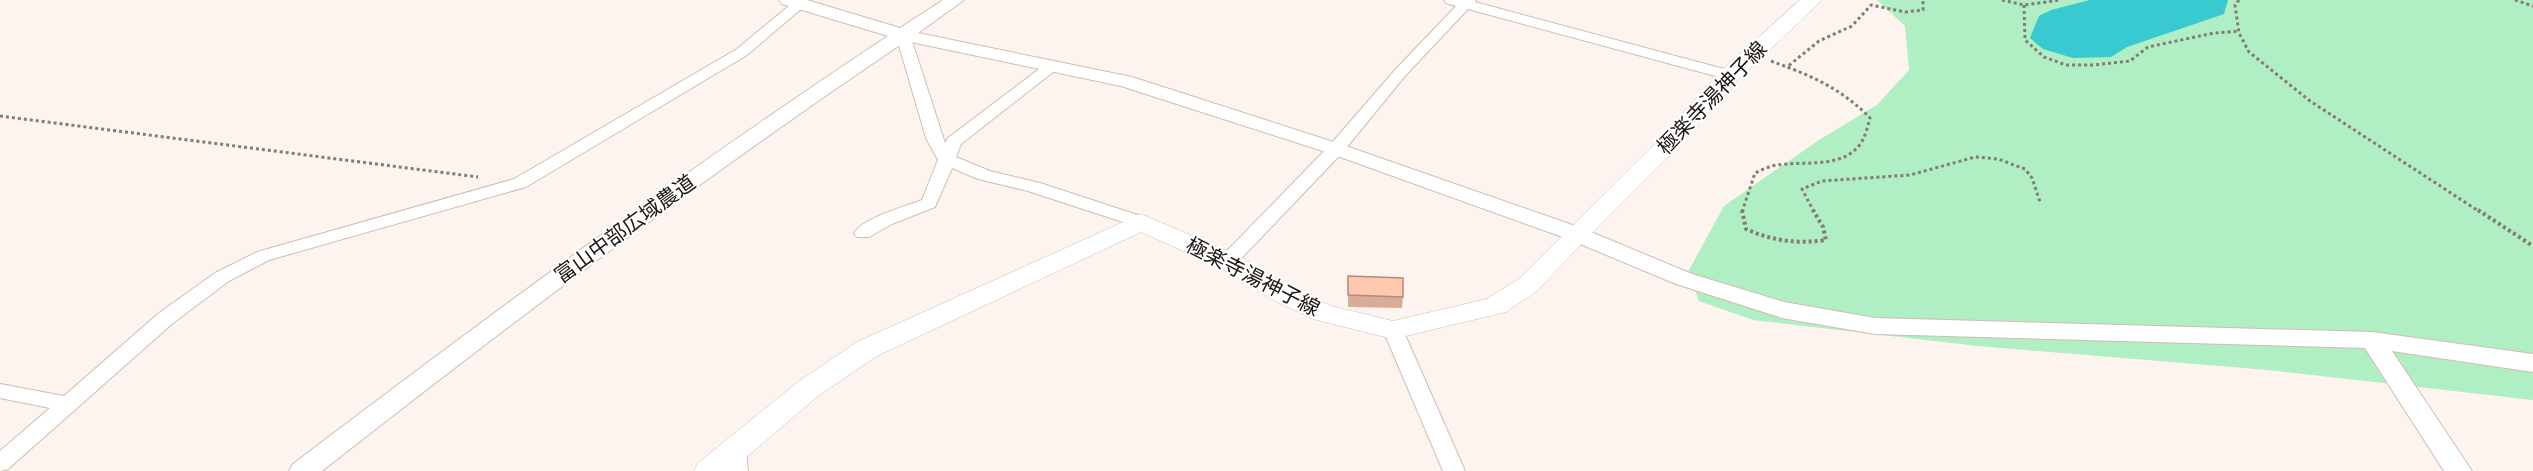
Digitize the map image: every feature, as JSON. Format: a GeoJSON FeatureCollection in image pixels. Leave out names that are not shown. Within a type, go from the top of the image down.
{"type":"FeatureCollection","features":[{"type":"Feature","properties":{"kind":"main road","name":"極楽寺湯神子線"},"geometry":{"type":"LineString","coordinates":[[1141,222],[1228,261],[1284,295],[1323,313],[1393,330],[1496,306],[1529,284],[1576,234],[1660,152],[1730,75],[1812,0]]}},
{"type":"Feature","properties":{"kind":"main road"},"geometry":{"type":"LineString","coordinates":[[709,471],[736,460],[808,388],[867,349],[1141,222]]}},
{"type":"Feature","properties":{"kind":"street","name":"富山中部広域農道"},"geometry":{"type":"LineString","coordinates":[[303,471],[510,312],[775,120],[955,0]]}},
{"type":"Feature","properties":{"kind":"street"},"geometry":{"type":"LineString","coordinates":[[1228,261],[1336,149],[1462,1],[1730,75]]}},
{"type":"Feature","properties":{"kind":"street"},"geometry":{"type":"LineString","coordinates":[[0,463],[166,318],[222,277],[263,256],[520,183],[742,52],[794,2],[903,35],[1125,81],[1336,149],[1576,234],[1684,279],[1782,310],[1875,326],[2372,340],[2533,363]]}},
{"type":"Feature","properties":{"kind":"street"},"geometry":{"type":"LineString","coordinates":[[903,35],[934,138],[946,159],[984,175],[1034,187],[1141,222]]}},
{"type":"Feature","properties":{"kind":"street"},"geometry":{"type":"LineString","coordinates":[[863,233],[886,220],[929,203],[954,142],[1052,66]]}},
{"type":"Feature","properties":{"kind":"street"},"geometry":{"type":"LineString","coordinates":[[1393,330],[1454,471]]}},
{"type":"Feature","properties":{"kind":"street"},"geometry":{"type":"LineString","coordinates":[[2372,340],[2458,471]]}},
{"type":"Feature","properties":{"kind":"street"},"geometry":{"type":"LineString","coordinates":[[0,391],[68,404]]}},
{"type":"Feature","properties":{"kind":"path"},"geometry":{"type":"LineString","coordinates":[[1923,0],[1923,10],[1905,12],[1871,5],[1852,26],[1819,41],[1787,67],[1822,79],[1855,101],[1870,118],[1868,135],[1860,147],[1844,157],[1775,165],[1755,173],[1742,211],[1746,230],[1769,240],[1803,243],[1826,240],[1826,230],[1805,201],[1802,189],[1822,181],[1910,175],[1975,157],[1998,159],[2025,169],[2032,178],[2040,202]]}},
{"type":"Feature","properties":{"kind":"path"},"geometry":{"type":"LineString","coordinates":[[2002,0],[2024,5],[2061,0]]}},
{"type":"Feature","properties":{"kind":"path"},"geometry":{"type":"LineString","coordinates":[[2239,0],[2235,5],[2239,31],[2249,52],[2310,101],[2533,246]]}},
{"type":"Feature","properties":{"kind":"path"},"geometry":{"type":"LineString","coordinates":[[2515,0],[2533,6]]}},
{"type":"Feature","properties":{"kind":"path"},"geometry":{"type":"LineString","coordinates":[[2024,5],[2025,40],[2044,57],[2067,65],[2130,61],[2148,47],[2214,33],[2239,31]]}},
{"type":"Feature","properties":{"kind":"path"},"geometry":{"type":"LineString","coordinates":[[0,116],[520,183]]}},
{"type":"Feature","properties":{"kind":"green space"},"geometry":{"type":"Polygon","coordinates":[[[1877,0],[2533,0],[2533,400],[2268,370],[1978,346],[1753,320],[1699,301],[1688,272],[1724,206],[1819,140],[1877,105],[1909,70],[1905,26],[1877,0]]]}},
{"type":"Feature","properties":{"kind":"water"},"geometry":{"type":"Polygon","coordinates":[[[2090,0],[2228,0],[2224,14],[2127,47],[2111,57],[2073,58],[2043,49],[2030,38],[2039,16],[2051,10],[2090,0]]]}},
{"type":"Feature","properties":{"kind":"building"},"geometry":{"type":"Polygon","coordinates":[[[1348,276],[1403,278],[1403,297],[1348,295],[1348,276]]]}}]}
